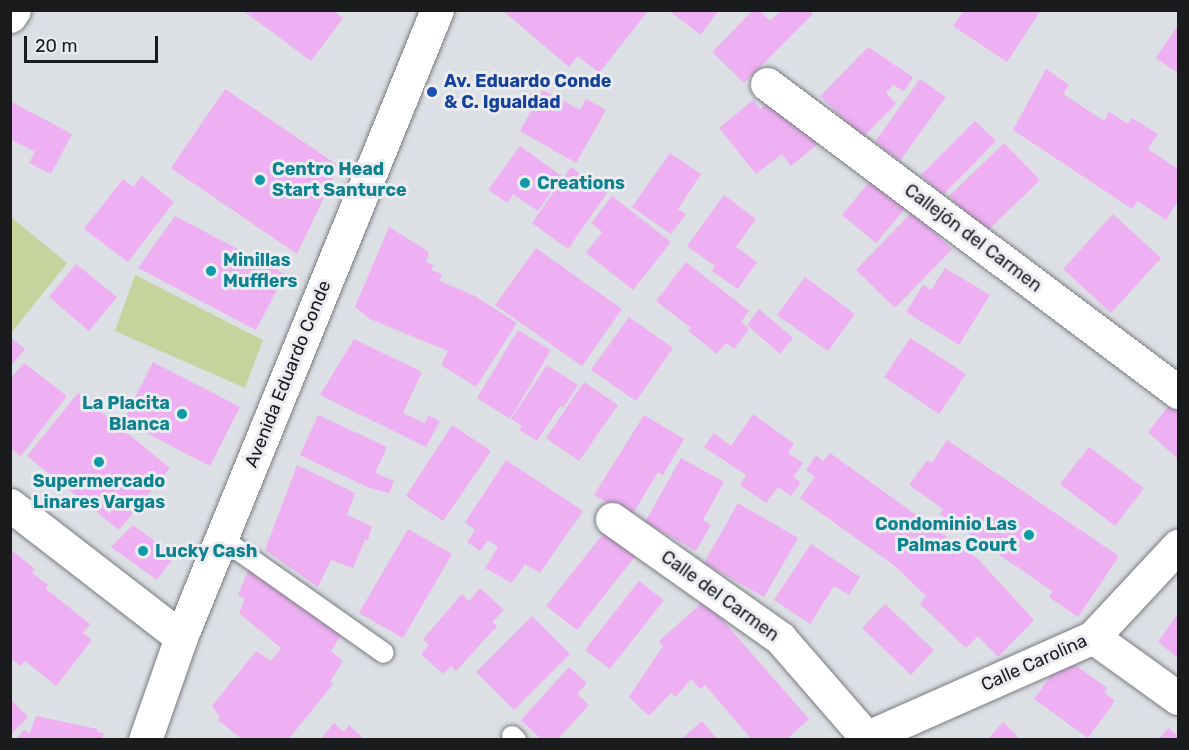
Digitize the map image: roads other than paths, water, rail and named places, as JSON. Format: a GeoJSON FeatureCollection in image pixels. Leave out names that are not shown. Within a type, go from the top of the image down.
{"type":"FeatureCollection","features":[{"type":"Feature","properties":{"kind":"street"},"geometry":{"type":"LineString","coordinates":[[10,16],[14,10]]}},
{"type":"Feature","properties":{"kind":"street","name":"Avenida Eduardo Conde"},"geometry":{"type":"LineString","coordinates":[[153,735],[181,637],[436,11]]}},
{"type":"Feature","properties":{"kind":"street","name":"Callejón del Carmen"},"geometry":{"type":"LineString","coordinates":[[767,84],[1179,392]]}},
{"type":"Feature","properties":{"kind":"street"},"geometry":{"type":"LineString","coordinates":[[10,505],[181,637]]}},
{"type":"Feature","properties":{"kind":"street","name":"Calle del Carmen"},"geometry":{"type":"LineString","coordinates":[[612,519],[780,638],[863,738]]}},
{"type":"Feature","properties":{"kind":"street","name":"Calle Carolina"},"geometry":{"type":"LineString","coordinates":[[863,738],[1094,637],[1179,546]]}},
{"type":"Feature","properties":{"kind":"street"},"geometry":{"type":"LineString","coordinates":[[1094,637],[1179,698]]}},
{"type":"Feature","properties":{"kind":"lane"},"geometry":{"type":"LineString","coordinates":[[221,538],[384,653]]}},
{"type":"Feature","properties":{"kind":"place","name":"Av. Eduardo Conde & C. Igualdad"},"geometry":{"type":"Point","coordinates":[432,92]}},
{"type":"Feature","properties":{"kind":"place","name":"Centro Head Start Santurce"},"geometry":{"type":"Point","coordinates":[260,180]}},
{"type":"Feature","properties":{"kind":"place","name":"Creations"},"geometry":{"type":"Point","coordinates":[525,183]}},
{"type":"Feature","properties":{"kind":"place","name":"Minillas Mufflers"},"geometry":{"type":"Point","coordinates":[211,271]}},
{"type":"Feature","properties":{"kind":"place","name":"La Placita Blanca"},"geometry":{"type":"Point","coordinates":[182,414]}},
{"type":"Feature","properties":{"kind":"place","name":"Supermercado Linares Vargas"},"geometry":{"type":"Point","coordinates":[99,462]}},
{"type":"Feature","properties":{"kind":"place","name":"Condominio Las Palmas Court"},"geometry":{"type":"Point","coordinates":[1029,535]}},
{"type":"Feature","properties":{"kind":"place","name":"Lucky Cash"},"geometry":{"type":"Point","coordinates":[143,551]}}]}
